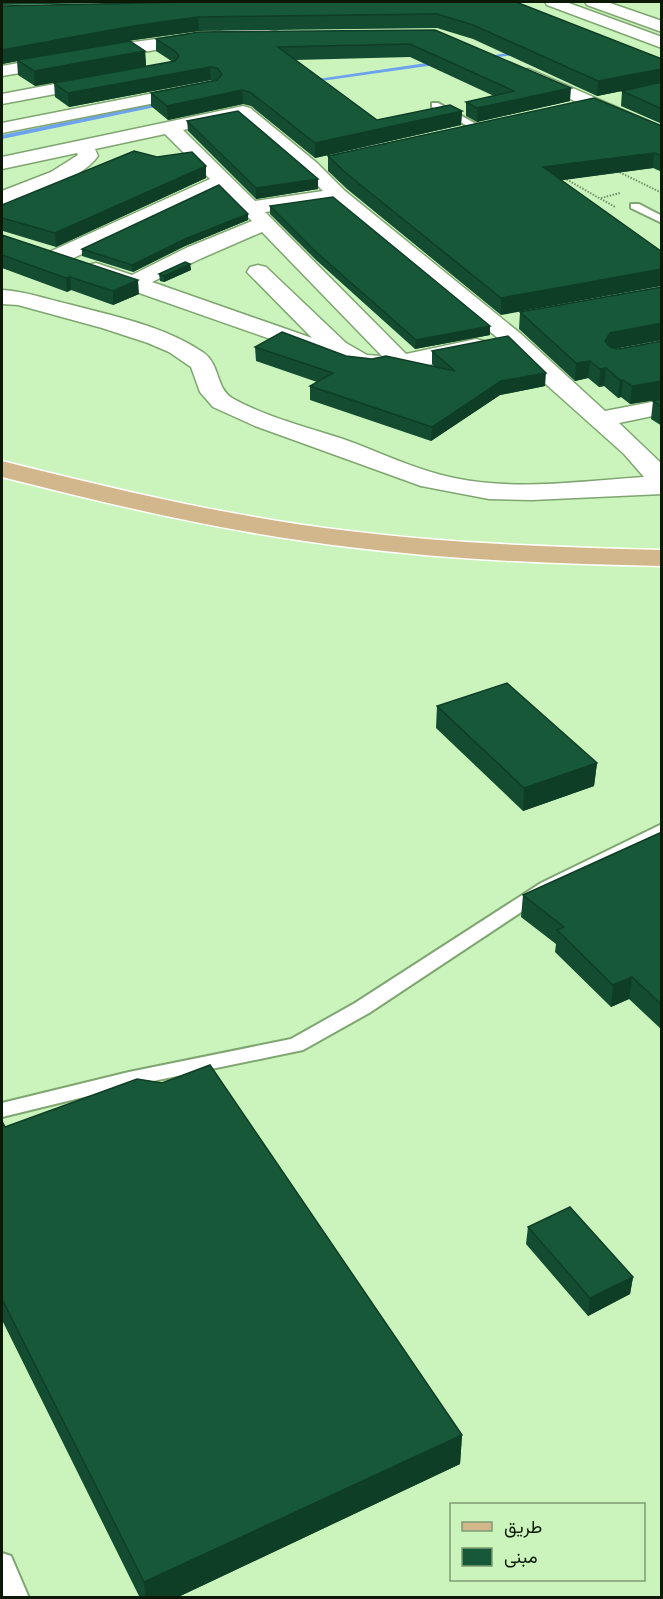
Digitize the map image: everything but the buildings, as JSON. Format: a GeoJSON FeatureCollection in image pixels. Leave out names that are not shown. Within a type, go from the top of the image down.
{"type":"FeatureCollection","features":[{"type":"Feature","properties":{"kind":"main road"},"geometry":{"type":"LineString","coordinates":[[2,469],[193,515],[305,533],[407,545],[501,552],[662,558]]}},
{"type":"Feature","properties":{"kind":"street"},"geometry":{"type":"LineString","coordinates":[[553,2],[662,43]]}},
{"type":"Feature","properties":{"kind":"street"},"geometry":{"type":"LineString","coordinates":[[593,2],[662,27]]}},
{"type":"Feature","properties":{"kind":"street"},"geometry":{"type":"LineString","coordinates":[[2,72],[134,47],[213,37],[286,20],[292,16],[289,5]]}},
{"type":"Feature","properties":{"kind":"street"},"geometry":{"type":"LineString","coordinates":[[597,18],[655,8]]}},
{"type":"Feature","properties":{"kind":"street"},"geometry":{"type":"LineString","coordinates":[[138,29],[163,43]]}},
{"type":"Feature","properties":{"kind":"street"},"geometry":{"type":"LineString","coordinates":[[213,37],[287,37]]}},
{"type":"Feature","properties":{"kind":"street"},"geometry":{"type":"LineString","coordinates":[[134,47],[156,62]]}},
{"type":"Feature","properties":{"kind":"street"},"geometry":{"type":"LineString","coordinates":[[509,65],[662,134]]}},
{"type":"Feature","properties":{"kind":"street"},"geometry":{"type":"LineString","coordinates":[[2,72],[69,116]]}},
{"type":"Feature","properties":{"kind":"street"},"geometry":{"type":"LineString","coordinates":[[2,128],[211,87],[179,74]]}},
{"type":"Feature","properties":{"kind":"street"},"geometry":{"type":"LineString","coordinates":[[2,99],[30,92],[111,79]]}},
{"type":"Feature","properties":{"kind":"street"},"geometry":{"type":"LineString","coordinates":[[561,112],[628,97]]}},
{"type":"Feature","properties":{"kind":"street"},"geometry":{"type":"LineString","coordinates":[[2,297],[19,298],[154,337],[197,359],[204,366],[207,385],[219,400],[247,414],[424,478],[457,487],[488,491],[661,485],[652,469],[601,419],[504,332],[338,195],[310,167],[227,98]]}},
{"type":"Feature","properties":{"kind":"street"},"geometry":{"type":"LineString","coordinates":[[2,163],[243,112]]}},
{"type":"Feature","properties":{"kind":"street"},"geometry":{"type":"LineString","coordinates":[[459,135],[504,125]]}},
{"type":"Feature","properties":{"kind":"street"},"geometry":{"type":"LineString","coordinates":[[170,128],[400,361]]}},
{"type":"Feature","properties":{"kind":"street"},"geometry":{"type":"LineString","coordinates":[[2,198],[79,165],[88,156],[84,146]]}},
{"type":"Feature","properties":{"kind":"street"},"geometry":{"type":"LineString","coordinates":[[310,167],[333,162]]}},
{"type":"Feature","properties":{"kind":"street"},"geometry":{"type":"LineString","coordinates":[[57,257],[223,180]]}},
{"type":"Feature","properties":{"kind":"street"},"geometry":{"type":"LineString","coordinates":[[250,208],[338,195]]}},
{"type":"Feature","properties":{"kind":"street"},"geometry":{"type":"LineString","coordinates":[[57,309],[266,223]]}},
{"type":"Feature","properties":{"kind":"street"},"geometry":{"type":"LineString","coordinates":[[35,250],[128,280],[332,352],[347,360],[400,361],[504,332],[528,319]]}},
{"type":"Feature","properties":{"kind":"street"},"geometry":{"type":"LineString","coordinates":[[258,272],[339,350],[363,362]]}},
{"type":"Feature","properties":{"kind":"street"},"geometry":{"type":"LineString","coordinates":[[601,419],[662,407]]}},
{"type":"Feature","properties":{"kind":"lane"},"geometry":{"type":"LineString","coordinates":[[435,105],[482,130]]}},
{"type":"Feature","properties":{"kind":"lane"},"geometry":{"type":"LineString","coordinates":[[635,206],[662,220]]}},
{"type":"Feature","properties":{"kind":"lane"},"geometry":{"type":"LineString","coordinates":[[2,1110],[129,1078],[296,1045],[362,1008],[547,886],[662,829]]}},
{"type":"Feature","properties":{"kind":"lane"},"geometry":{"type":"LineString","coordinates":[[2,1564],[17,1598]]}},
{"type":"Feature","properties":{"kind":"path"},"geometry":{"type":"LineString","coordinates":[[610,168],[662,193]]}},
{"type":"Feature","properties":{"kind":"path"},"geometry":{"type":"LineString","coordinates":[[555,174],[621,211]]}},
{"type":"Feature","properties":{"kind":"waterway"},"geometry":{"type":"LineString","coordinates":[[498,55],[520,53]]}},
{"type":"Feature","properties":{"kind":"waterway"},"geometry":{"type":"LineString","coordinates":[[307,81],[440,63]]}},
{"type":"Feature","properties":{"kind":"waterway"},"geometry":{"type":"LineString","coordinates":[[2,137],[163,104]]}}]}
